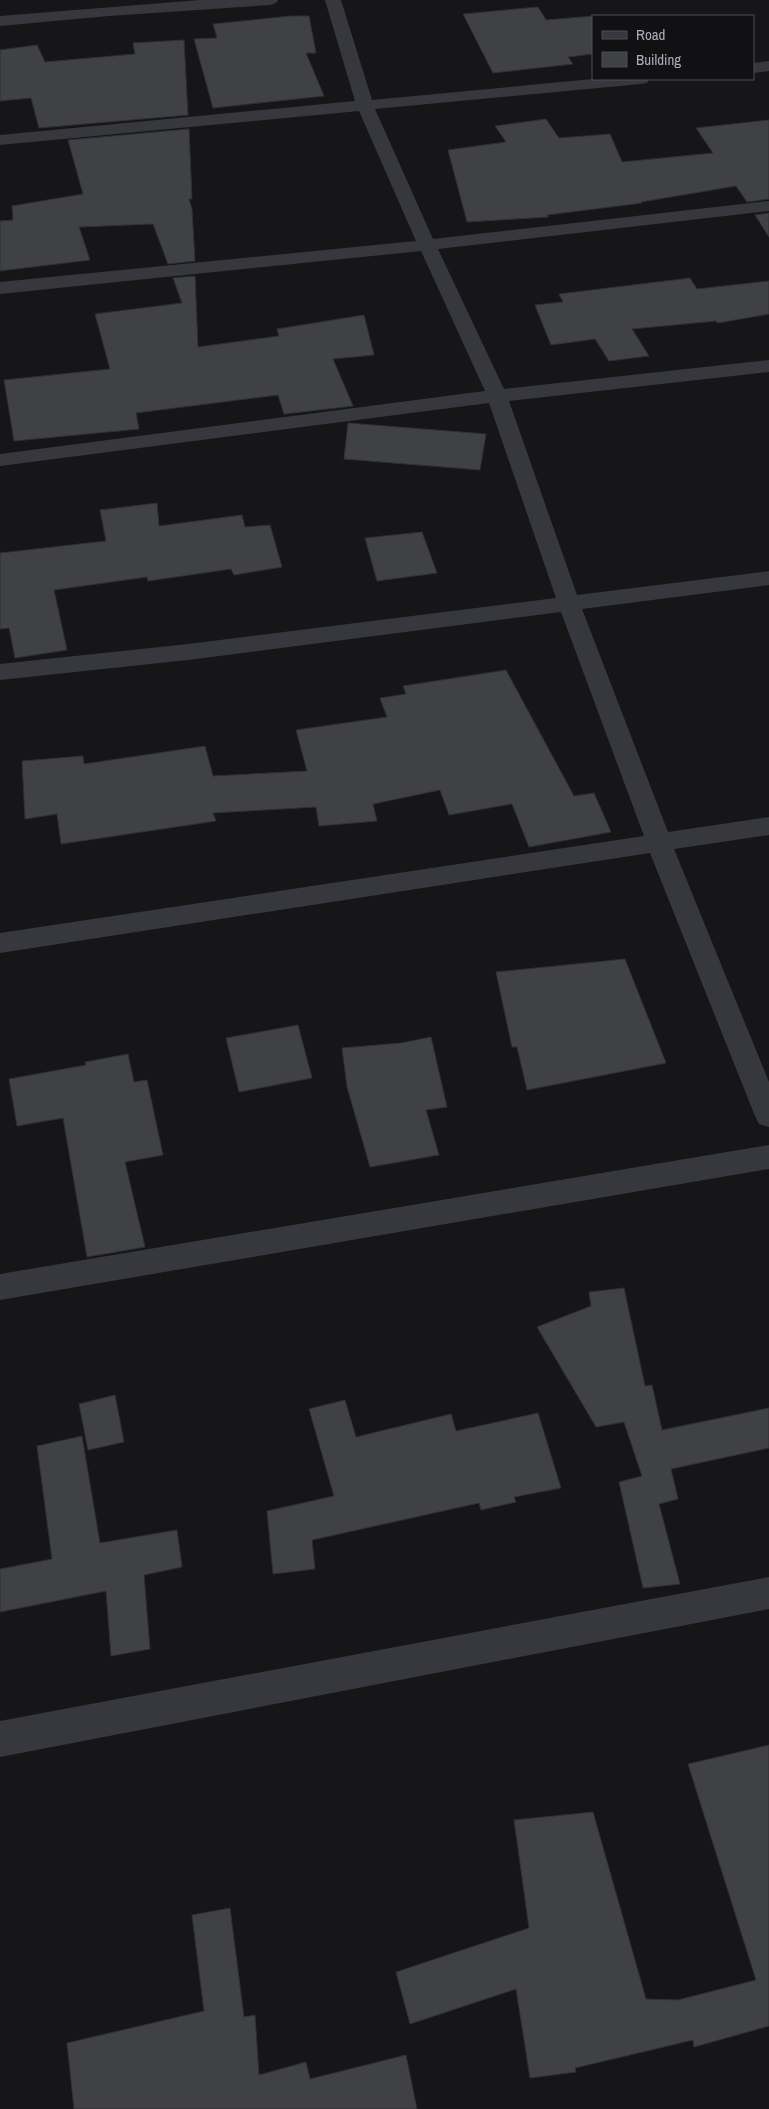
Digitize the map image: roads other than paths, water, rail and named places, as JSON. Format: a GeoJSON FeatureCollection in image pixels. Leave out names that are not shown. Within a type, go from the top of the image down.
{"type":"FeatureCollection","features":[{"type":"Feature","properties":{"kind":"street"},"geometry":{"type":"LineString","coordinates":[[0,21],[108,5],[270,0]]}},
{"type":"Feature","properties":{"kind":"street"},"geometry":{"type":"LineString","coordinates":[[333,0],[365,106],[497,396],[569,604],[659,843],[769,1116]]}},
{"type":"Feature","properties":{"kind":"street"},"geometry":{"type":"LineString","coordinates":[[754,68],[769,66]]}},
{"type":"Feature","properties":{"kind":"street"},"geometry":{"type":"LineString","coordinates":[[0,140],[631,80]]}},
{"type":"Feature","properties":{"kind":"street"},"geometry":{"type":"LineString","coordinates":[[0,288],[427,245],[769,206]]}},
{"type":"Feature","properties":{"kind":"street"},"geometry":{"type":"LineString","coordinates":[[0,460],[497,396],[769,366]]}},
{"type":"Feature","properties":{"kind":"street"},"geometry":{"type":"LineString","coordinates":[[0,672],[188,652],[769,578]]}},
{"type":"Feature","properties":{"kind":"street"},"geometry":{"type":"LineString","coordinates":[[0,943],[769,826]]}},
{"type":"Feature","properties":{"kind":"street"},"geometry":{"type":"LineString","coordinates":[[0,1287],[769,1157]]}},
{"type":"Feature","properties":{"kind":"street"},"geometry":{"type":"LineString","coordinates":[[0,1739],[769,1593]]}}]}
